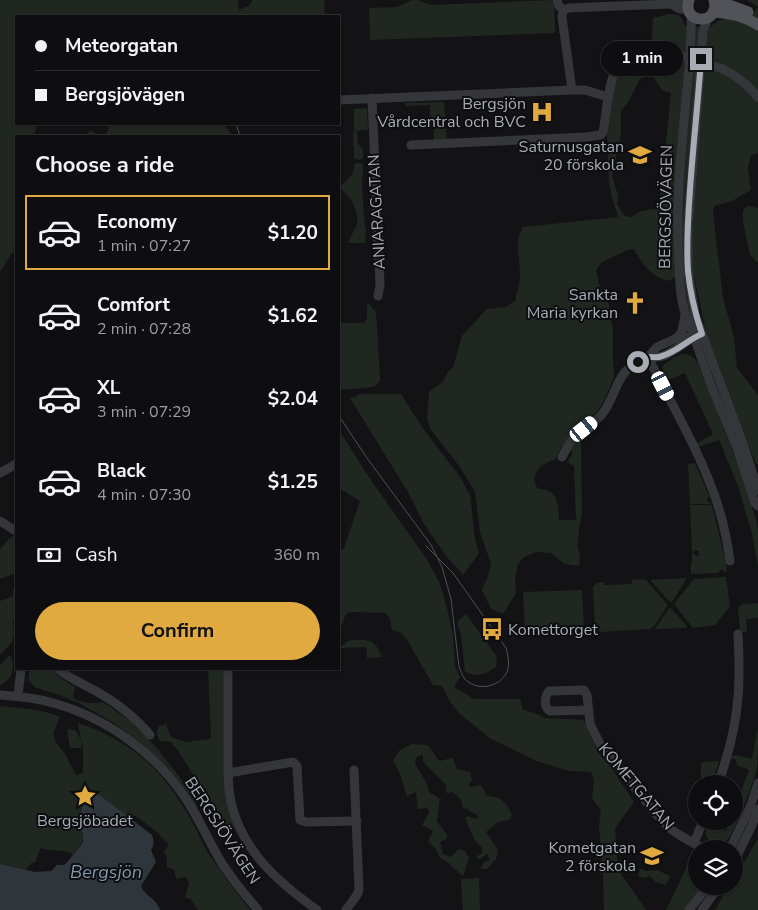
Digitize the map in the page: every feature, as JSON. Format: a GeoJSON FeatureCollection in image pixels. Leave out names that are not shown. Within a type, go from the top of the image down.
{"type":"FeatureCollection","features":[{"type":"Feature","properties":{"kind":"main road","name":"BERGSJÖVÄGEN"},"geometry":{"type":"LineString","coordinates":[[711,15],[715,8],[715,0]]}},
{"type":"Feature","properties":{"kind":"main road"},"geometry":{"type":"LineString","coordinates":[[715,0],[742,9],[758,19]]}},
{"type":"Feature","properties":{"kind":"main road"},"geometry":{"type":"LineString","coordinates":[[687,6],[696,18],[700,19],[711,15],[738,15],[758,25]]}},
{"type":"Feature","properties":{"kind":"street"},"geometry":{"type":"LineString","coordinates":[[557,0],[563,10],[562,19],[572,90]]}},
{"type":"Feature","properties":{"kind":"street"},"geometry":{"type":"LineString","coordinates":[[563,10],[615,3],[671,4],[680,9],[687,6]]}},
{"type":"Feature","properties":{"kind":"street","name":"BERGSJÖVÄGEN"},"geometry":{"type":"LineString","coordinates":[[687,6],[691,46],[677,226],[680,288],[685,315],[698,336],[740,435],[758,490]]}},
{"type":"Feature","properties":{"kind":"street","name":"BERGSJÖVÄGEN"},"geometry":{"type":"LineString","coordinates":[[711,15],[703,31],[687,242],[688,270],[696,314],[700,354],[737,448],[755,503],[758,506]]}},
{"type":"Feature","properties":{"kind":"street"},"geometry":{"type":"LineString","coordinates":[[411,146],[600,135],[603,132],[608,98],[613,76],[618,65],[627,54],[653,47],[723,69],[739,78],[758,97]]}},
{"type":"Feature","properties":{"kind":"street"},"geometry":{"type":"LineString","coordinates":[[340,100],[572,90],[585,90],[608,98]]}},
{"type":"Feature","properties":{"kind":"street","name":"ANIARAGATAN"},"geometry":{"type":"LineString","coordinates":[[372,98],[380,285],[378,296]]}},
{"type":"Feature","properties":{"kind":"street"},"geometry":{"type":"LineString","coordinates":[[678,343],[685,315]]}},
{"type":"Feature","properties":{"kind":"street"},"geometry":{"type":"LineString","coordinates":[[562,457],[572,440],[603,414],[626,371],[648,357],[657,347],[678,343],[698,336]]}},
{"type":"Feature","properties":{"kind":"street"},"geometry":{"type":"LineString","coordinates":[[678,343],[700,354]]}},
{"type":"Feature","properties":{"kind":"street"},"geometry":{"type":"LineString","coordinates":[[648,357],[707,477],[722,519],[730,562]]}},
{"type":"Feature","properties":{"kind":"street"},"geometry":{"type":"LineString","coordinates":[[0,473],[15,465]]}},
{"type":"Feature","properties":{"kind":"street"},"geometry":{"type":"LineString","coordinates":[[0,521],[15,530]]}},
{"type":"Feature","properties":{"kind":"street"},"geometry":{"type":"LineString","coordinates":[[721,775],[729,749],[737,710],[739,676],[738,634]]}},
{"type":"Feature","properties":{"kind":"street"},"geometry":{"type":"LineString","coordinates":[[18,696],[21,670]]}},
{"type":"Feature","properties":{"kind":"street"},"geometry":{"type":"LineString","coordinates":[[59,670],[121,707],[150,735]]}},
{"type":"Feature","properties":{"kind":"street"},"geometry":{"type":"LineString","coordinates":[[228,670],[228,773],[235,815],[241,830],[257,856],[280,882],[317,910]]}},
{"type":"Feature","properties":{"kind":"street"},"geometry":{"type":"LineString","coordinates":[[584,690],[587,695],[589,710],[550,711],[546,706],[546,696],[549,691],[584,690]]}},
{"type":"Feature","properties":{"kind":"street","name":"BERGSJÖVÄGEN"},"geometry":{"type":"LineString","coordinates":[[0,695],[52,702],[81,713],[114,730],[143,751],[174,783],[186,799],[221,861],[258,910]]}},
{"type":"Feature","properties":{"kind":"street","name":"KOMETGATAN"},"geometry":{"type":"LineString","coordinates":[[589,710],[590,724],[608,755],[667,826],[688,840]]}},
{"type":"Feature","properties":{"kind":"street"},"geometry":{"type":"LineString","coordinates":[[228,773],[293,762],[297,766],[300,820],[306,822],[357,821]]}},
{"type":"Feature","properties":{"kind":"street"},"geometry":{"type":"LineString","coordinates":[[346,910],[359,890],[354,770]]}},
{"type":"Feature","properties":{"kind":"street"},"geometry":{"type":"LineString","coordinates":[[734,840],[758,783]]}},
{"type":"Feature","properties":{"kind":"street"},"geometry":{"type":"LineString","coordinates":[[743,844],[758,808]]}},
{"type":"Feature","properties":{"kind":"street"},"geometry":{"type":"LineString","coordinates":[[689,910],[701,895]]}},
{"type":"Feature","properties":{"kind":"street"},"geometry":{"type":"LineString","coordinates":[[702,910],[713,895]]}},
{"type":"Feature","properties":{"kind":"shaded area"},"geometry":{"type":"Polygon","coordinates":[[[0,0],[238,0],[239,10],[248,6],[252,0],[324,0],[325,15],[15,15],[15,125],[37,125],[34,135],[15,135],[15,253],[12,253],[0,272],[0,0]]]}},
{"type":"Feature","properties":{"kind":"shaded area"},"geometry":{"type":"Polygon","coordinates":[[[412,0],[431,5],[554,0],[555,33],[370,40],[369,8],[397,7],[412,0]]]}},
{"type":"Feature","properties":{"kind":"shaded area"},"geometry":{"type":"Polygon","coordinates":[[[747,0],[758,0],[758,7],[747,0]]]}},
{"type":"Feature","properties":{"kind":"shaded area"},"geometry":{"type":"Polygon","coordinates":[[[758,7],[758,153],[751,155],[748,168],[751,190],[732,201],[714,206],[713,213],[723,298],[734,337],[737,368],[758,395],[758,464],[756,464],[706,332],[694,275],[686,276],[695,323],[693,328],[682,277],[673,278],[670,281],[658,277],[644,265],[634,249],[602,262],[596,270],[600,288],[609,305],[613,331],[614,377],[605,399],[596,413],[582,423],[582,515],[577,547],[580,554],[579,566],[565,564],[551,553],[536,552],[524,557],[518,564],[515,579],[515,595],[503,614],[491,609],[482,590],[491,564],[480,532],[475,492],[460,467],[431,430],[427,420],[429,392],[443,382],[447,373],[453,367],[462,336],[487,309],[506,307],[515,301],[520,277],[519,238],[523,227],[618,217],[609,182],[607,137],[611,95],[617,74],[624,65],[633,57],[651,53],[653,18],[669,14],[678,15],[685,26],[710,28],[720,20],[751,16],[758,7]],[[651,74],[640,79],[621,111],[621,134],[612,176],[618,195],[617,204],[625,216],[631,217],[641,211],[659,208],[671,93],[662,90],[651,74]],[[562,446],[555,460],[541,467],[535,474],[534,479],[538,489],[550,491],[556,498],[559,520],[576,520],[574,466],[567,462],[572,455],[572,451],[562,446]]]}},
{"type":"Feature","properties":{"kind":"shaded area"},"geometry":{"type":"Polygon","coordinates":[[[444,102],[447,139],[434,141],[434,129],[431,129],[430,105],[405,106],[405,103],[444,102]]]}},
{"type":"Feature","properties":{"kind":"shaded area"},"geometry":{"type":"Polygon","coordinates":[[[367,108],[368,130],[357,131],[358,144],[363,149],[363,158],[358,159],[354,158],[353,131],[356,131],[354,130],[354,109],[367,108]]]}},
{"type":"Feature","properties":{"kind":"shaded area"},"geometry":{"type":"Polygon","coordinates":[[[107,125],[225,125],[232,135],[104,135],[109,127],[107,125]]]}},
{"type":"Feature","properties":{"kind":"shaded area"},"geometry":{"type":"Polygon","coordinates":[[[90,130],[99,135],[86,135],[90,130]]]}},
{"type":"Feature","properties":{"kind":"shaded area"},"geometry":{"type":"Polygon","coordinates":[[[354,164],[363,164],[362,189],[366,229],[365,243],[348,243],[357,224],[357,218],[352,201],[341,190],[340,186],[350,177],[354,164]]]}},
{"type":"Feature","properties":{"kind":"shaded area"},"geometry":{"type":"Polygon","coordinates":[[[749,206],[758,208],[758,263],[750,255],[743,221],[743,211],[749,206]]]}},
{"type":"Feature","properties":{"kind":"shaded area"},"geometry":{"type":"Polygon","coordinates":[[[367,302],[376,312],[380,381],[374,387],[340,390],[340,323],[364,323],[367,319],[367,302]]]}},
{"type":"Feature","properties":{"kind":"shaded area"},"geometry":{"type":"Polygon","coordinates":[[[682,354],[691,356],[698,363],[740,470],[757,523],[758,567],[752,534],[738,486],[719,440],[698,447],[697,443],[713,434],[685,373],[671,379],[664,377],[662,366],[682,354]]]}},
{"type":"Feature","properties":{"kind":"shaded area"},"geometry":{"type":"Polygon","coordinates":[[[358,394],[401,394],[422,427],[460,477],[470,495],[475,539],[479,553],[463,575],[447,557],[424,524],[408,492],[350,398],[356,397],[358,394]]]}},
{"type":"Feature","properties":{"kind":"shaded area"},"geometry":{"type":"Polygon","coordinates":[[[340,432],[366,473],[428,561],[440,584],[453,635],[455,666],[460,677],[454,687],[474,699],[520,699],[523,710],[545,718],[583,720],[598,752],[609,764],[634,802],[615,828],[617,859],[621,874],[646,910],[604,910],[599,826],[601,810],[592,798],[594,780],[591,772],[569,771],[537,761],[491,739],[460,714],[450,702],[442,686],[433,685],[406,638],[401,633],[392,630],[390,619],[385,613],[347,613],[340,628],[340,550],[344,548],[360,501],[340,489],[340,432]]]}},
{"type":"Feature","properties":{"kind":"shaded area"},"geometry":{"type":"Polygon","coordinates":[[[695,463],[709,496],[708,502],[711,504],[690,504],[688,464],[695,463]]]}},
{"type":"Feature","properties":{"kind":"shaded area"},"geometry":{"type":"Polygon","coordinates":[[[690,505],[712,506],[726,563],[727,570],[725,572],[720,570],[719,573],[691,574],[692,553],[699,556],[699,551],[695,550],[692,552],[690,505]]]}},
{"type":"Feature","properties":{"kind":"shaded area"},"geometry":{"type":"Polygon","coordinates":[[[15,536],[15,573],[0,579],[0,549],[15,536]]]}},
{"type":"Feature","properties":{"kind":"shaded area"},"geometry":{"type":"Polygon","coordinates":[[[726,577],[730,606],[715,625],[693,628],[674,604],[694,579],[726,577]]]}},
{"type":"Feature","properties":{"kind":"shaded area"},"geometry":{"type":"Polygon","coordinates":[[[687,578],[672,602],[650,580],[687,578]]]}},
{"type":"Feature","properties":{"kind":"shaded area"},"geometry":{"type":"Polygon","coordinates":[[[643,579],[668,605],[655,625],[650,629],[601,632],[595,629],[593,587],[596,583],[604,582],[604,585],[632,584],[632,580],[643,579]]]}},
{"type":"Feature","properties":{"kind":"shaded area"},"geometry":{"type":"Polygon","coordinates":[[[15,588],[14,632],[12,642],[0,655],[0,601],[13,596],[13,589],[15,588]]]}},
{"type":"Feature","properties":{"kind":"shaded area"},"geometry":{"type":"Polygon","coordinates":[[[582,590],[584,630],[525,632],[523,592],[582,590]]]}},
{"type":"Feature","properties":{"kind":"shaded area"},"geometry":{"type":"Polygon","coordinates":[[[758,603],[758,618],[746,619],[747,632],[742,632],[740,630],[739,607],[743,604],[758,603]]]}},
{"type":"Feature","properties":{"kind":"shaded area"},"geometry":{"type":"Polygon","coordinates":[[[670,607],[687,626],[686,628],[655,629],[670,607]]]}},
{"type":"Feature","properties":{"kind":"shaded area"},"geometry":{"type":"Polygon","coordinates":[[[466,614],[497,657],[496,667],[478,675],[465,672],[461,635],[457,622],[466,614]]]}},
{"type":"Feature","properties":{"kind":"shaded area"},"geometry":{"type":"Polygon","coordinates":[[[348,641],[371,641],[377,647],[382,657],[367,658],[365,647],[340,648],[348,641]]]}},
{"type":"Feature","properties":{"kind":"shaded area"},"geometry":{"type":"Polygon","coordinates":[[[11,656],[12,660],[12,673],[8,680],[0,685],[0,665],[11,656]]]}},
{"type":"Feature","properties":{"kind":"shaded area"},"geometry":{"type":"Polygon","coordinates":[[[29,670],[53,670],[59,677],[75,687],[73,698],[88,703],[103,702],[129,720],[156,747],[188,788],[205,823],[178,780],[139,741],[114,723],[79,703],[34,687],[29,680],[29,670]]]}},
{"type":"Feature","properties":{"kind":"shaded area"},"geometry":{"type":"Polygon","coordinates":[[[208,670],[224,670],[235,824],[233,830],[227,829],[179,752],[171,742],[160,741],[157,732],[159,726],[166,724],[171,737],[185,742],[211,739],[208,670]]]}},
{"type":"Feature","properties":{"kind":"shaded area"},"geometry":{"type":"Polygon","coordinates":[[[0,706],[23,708],[60,717],[53,733],[56,742],[76,775],[83,773],[83,744],[81,741],[82,748],[70,748],[67,729],[75,730],[81,740],[78,723],[99,731],[141,757],[172,790],[188,814],[207,851],[250,910],[198,910],[191,899],[185,898],[189,883],[186,877],[177,879],[175,870],[167,867],[164,851],[169,845],[158,833],[136,816],[125,815],[95,792],[87,793],[80,811],[77,826],[83,838],[73,854],[41,848],[35,862],[31,863],[26,870],[0,864],[0,706]]]}},
{"type":"Feature","properties":{"kind":"shaded area"},"geometry":{"type":"Polygon","coordinates":[[[758,728],[757,768],[743,807],[743,786],[749,770],[736,765],[735,759],[730,758],[735,755],[752,759],[758,728]]]}},
{"type":"Feature","properties":{"kind":"shaded area"},"geometry":{"type":"Polygon","coordinates":[[[412,744],[428,745],[439,761],[453,758],[457,769],[470,772],[472,780],[468,787],[481,785],[487,796],[500,799],[508,807],[512,815],[509,820],[498,822],[486,832],[498,850],[496,859],[487,869],[481,869],[483,863],[490,859],[487,854],[480,859],[476,857],[482,853],[482,848],[474,839],[465,818],[468,816],[474,819],[479,817],[467,808],[464,809],[462,801],[453,792],[446,793],[446,785],[423,762],[423,755],[417,756],[415,763],[429,792],[440,799],[437,821],[447,835],[447,839],[440,842],[443,854],[451,857],[458,849],[465,851],[469,858],[463,876],[440,858],[435,848],[428,841],[433,831],[422,825],[430,811],[427,808],[418,809],[416,792],[407,796],[393,760],[399,751],[412,744]]]}},
{"type":"Feature","properties":{"kind":"shaded area"},"geometry":{"type":"Polygon","coordinates":[[[703,762],[719,762],[714,775],[701,775],[701,764],[703,762]]]}},
{"type":"Feature","properties":{"kind":"shaded area"},"geometry":{"type":"Polygon","coordinates":[[[723,830],[733,830],[727,840],[709,840],[705,831],[723,830]]]}},
{"type":"Feature","properties":{"kind":"shaded area"},"geometry":{"type":"Polygon","coordinates":[[[758,839],[758,910],[715,910],[724,895],[743,895],[743,864],[758,839]]]}},
{"type":"Feature","properties":{"kind":"shaded area"},"geometry":{"type":"Polygon","coordinates":[[[688,863],[688,895],[696,895],[684,910],[666,910],[688,863]]]}},
{"type":"Feature","properties":{"kind":"shaded area"},"geometry":{"type":"Polygon","coordinates":[[[640,869],[646,871],[657,870],[670,876],[666,885],[656,882],[649,876],[645,878],[638,876],[640,869]]]}},
{"type":"Feature","properties":{"kind":"shaded area"},"geometry":{"type":"Polygon","coordinates":[[[479,878],[480,910],[463,910],[461,879],[479,878]]]}},
{"type":"Feature","properties":{"kind":"water","name":"Bergsjön"},"geometry":{"type":"Polygon","coordinates":[[[97,793],[152,835],[153,847],[151,850],[156,862],[141,886],[145,893],[156,902],[160,910],[0,910],[0,864],[35,872],[51,871],[57,865],[64,865],[83,842],[83,834],[77,826],[84,799],[87,794],[97,793]]]}},
{"type":"Feature","properties":{"kind":"tram line"},"geometry":{"type":"LineString","coordinates":[[236,125],[240,135]]}},
{"type":"Feature","properties":{"kind":"tram line"},"geometry":{"type":"LineString","coordinates":[[340,418],[367,458],[431,545],[437,557]]}},
{"type":"Feature","properties":{"kind":"tram line"},"geometry":{"type":"LineString","coordinates":[[426,546],[437,557]]}},
{"type":"Feature","properties":{"kind":"tram line"},"geometry":{"type":"LineString","coordinates":[[437,557],[453,573],[506,648],[509,663],[507,672],[499,682],[493,685],[475,685],[463,677],[459,667],[451,599],[442,567],[437,557]]}},
{"type":"Feature","properties":{"kind":"place","name":"Bergsjön Vårdcentral och BVC"},"geometry":{"type":"Point","coordinates":[542,112]}},
{"type":"Feature","properties":{"kind":"place","name":"Saturnusgatan 20 förskola"},"geometry":{"type":"Point","coordinates":[640,155]}},
{"type":"Feature","properties":{"kind":"place","name":"Sankta Maria kyrkan"},"geometry":{"type":"Point","coordinates":[635,303]}},
{"type":"Feature","properties":{"kind":"place","name":"Komettorget"},"geometry":{"type":"Point","coordinates":[492,629]}},
{"type":"Feature","properties":{"kind":"place","name":"Bergsjöbadet"},"geometry":{"type":"Point","coordinates":[85,796]}},
{"type":"Feature","properties":{"kind":"place","name":"Kometgatan 2 förskola"},"geometry":{"type":"Point","coordinates":[652,856]}},
{"type":"Feature","properties":{"kind":"route"},"geometry":{"type":"LineString","coordinates":[[638,362],[648,357],[661,357],[702,334],[690,286],[687,242],[701,59]]}}]}
